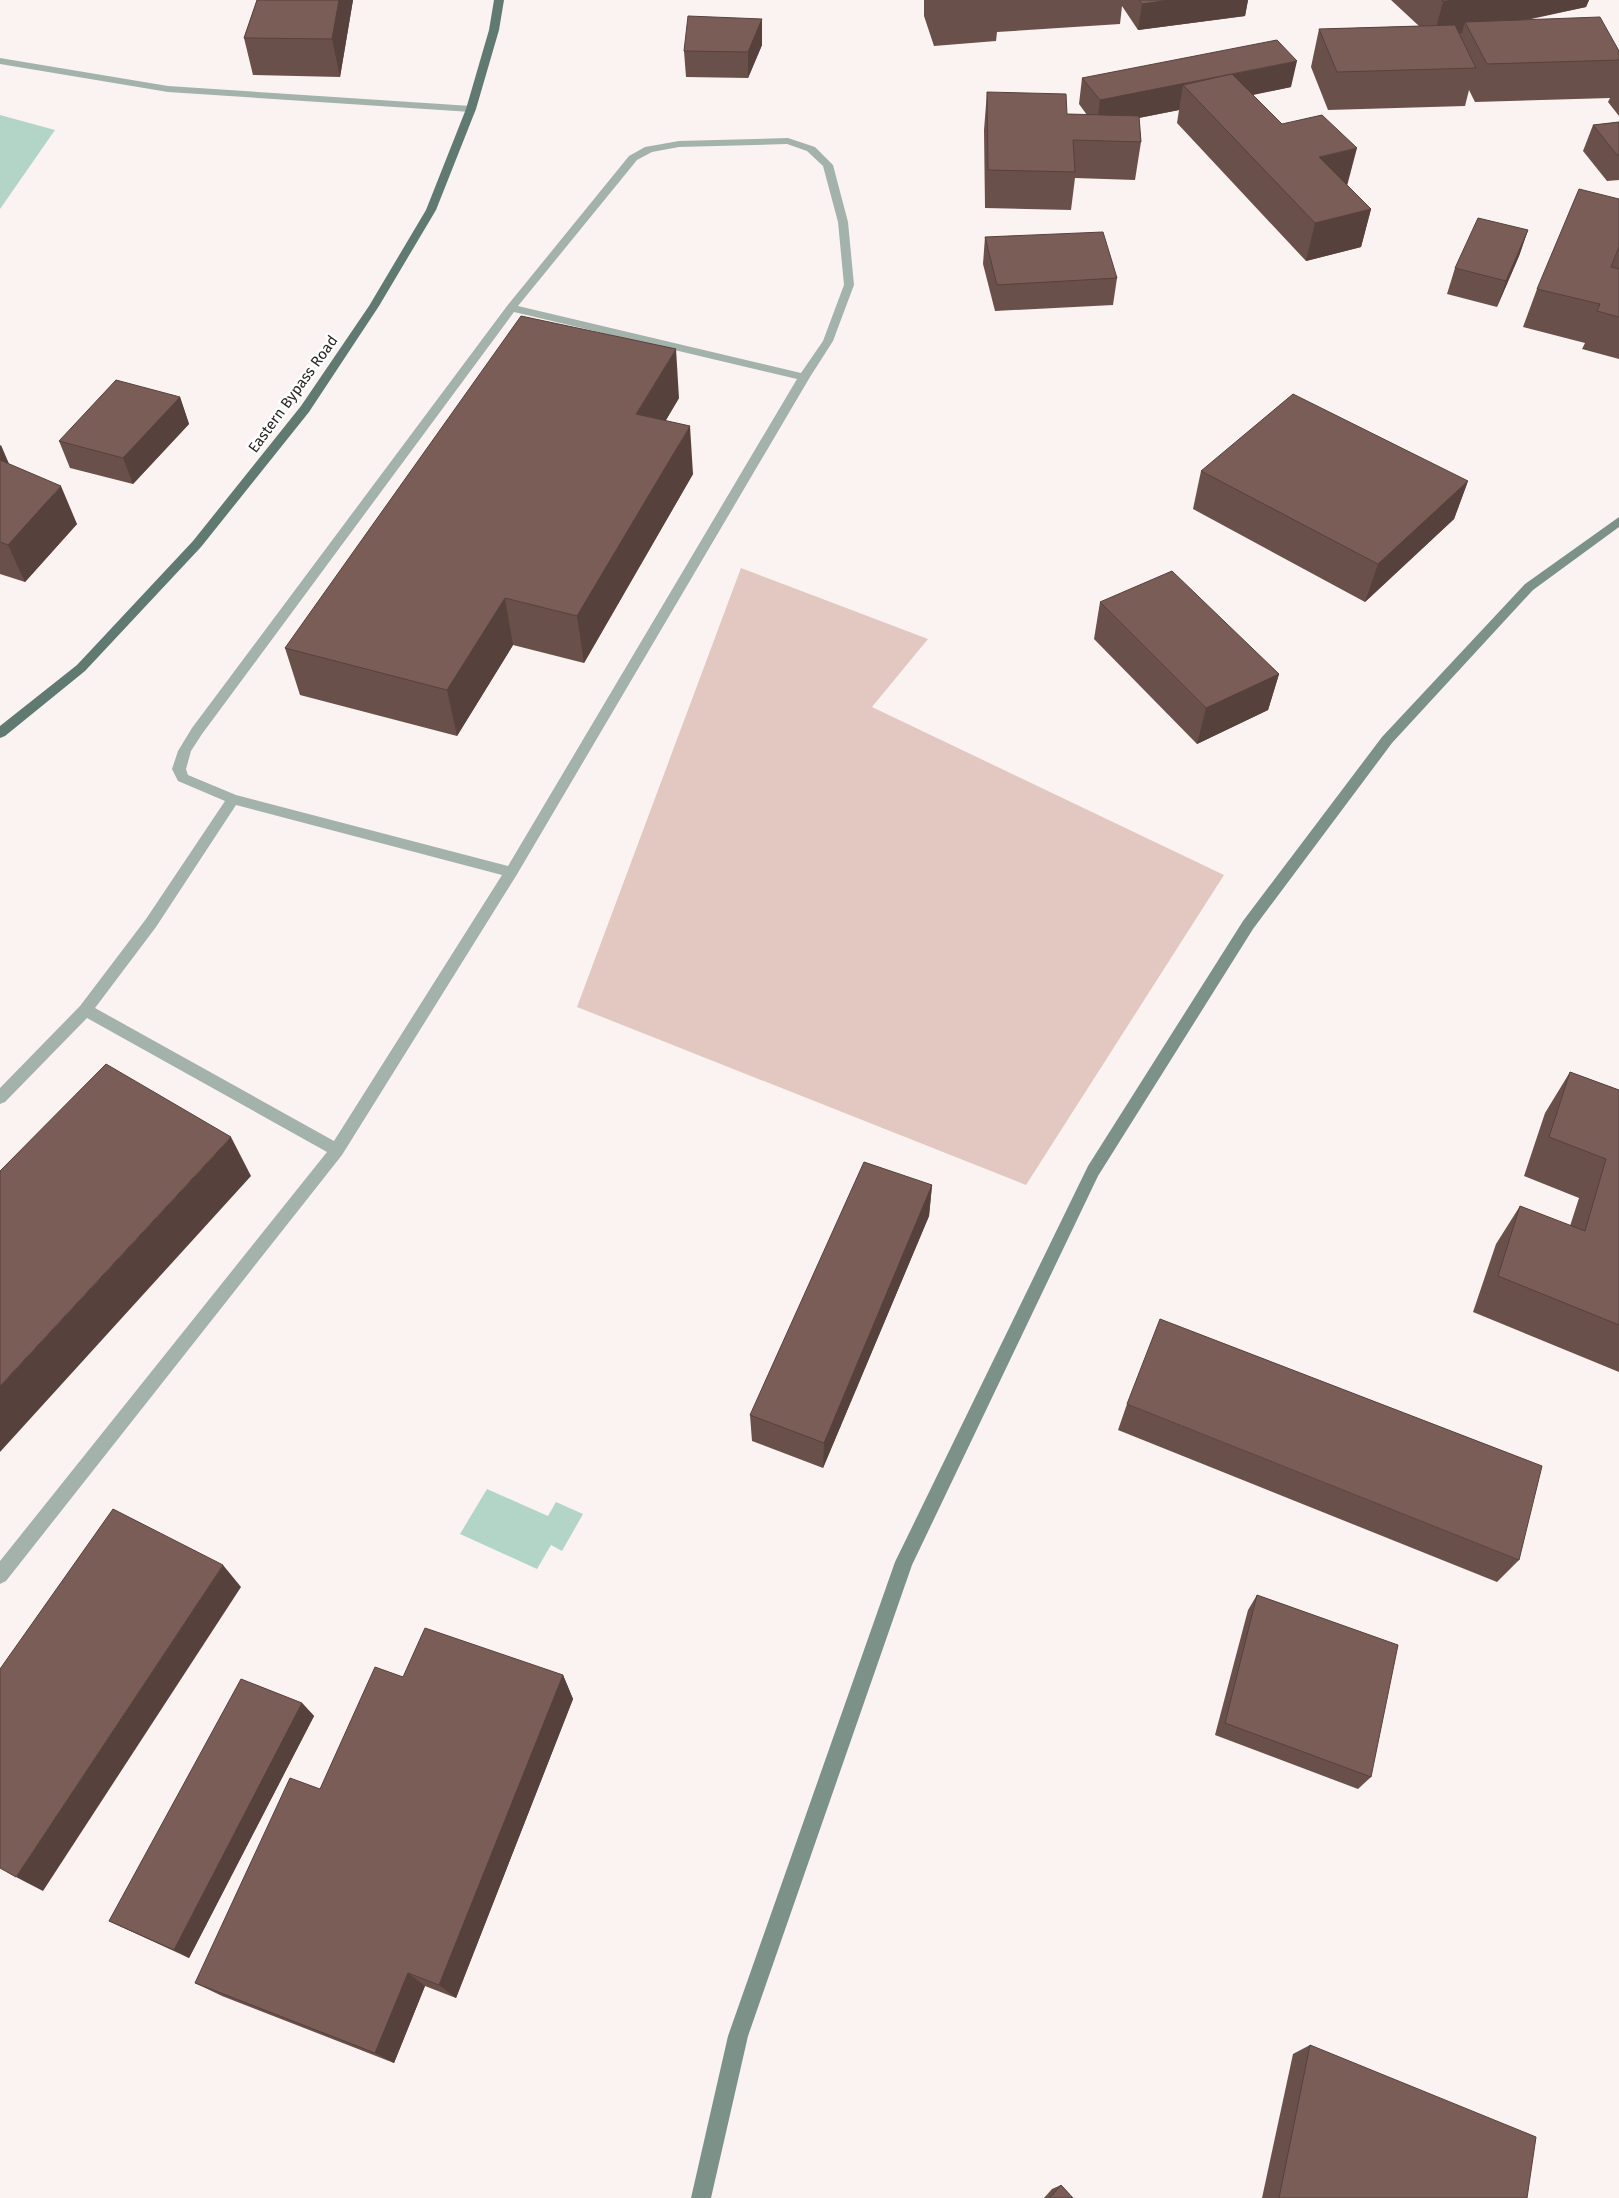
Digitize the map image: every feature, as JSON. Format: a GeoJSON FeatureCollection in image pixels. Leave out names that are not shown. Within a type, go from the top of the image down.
{"type":"FeatureCollection","features":[{"type":"Feature","properties":{"kind":"main road","name":"Eastern Bypass Road"},"geometry":{"type":"LineString","coordinates":[[0,733],[87,661],[197,544],[305,409],[374,306],[431,210],[472,109],[494,30],[499,0]]}},
{"type":"Feature","properties":{"kind":"street"},"geometry":{"type":"LineString","coordinates":[[701,2198],[738,2036],[904,1562],[1093,1171],[1248,925],[1387,740],[1529,587],[1619,521]]}},
{"type":"Feature","properties":{"kind":"lane"},"geometry":{"type":"LineString","coordinates":[[0,61],[168,89],[472,109]]}},
{"type":"Feature","properties":{"kind":"lane"},"geometry":{"type":"LineString","coordinates":[[0,1574],[337,1150],[511,872],[804,377],[828,341],[850,284],[844,222],[828,165],[811,149],[788,141],[679,144],[649,149],[632,158],[511,308],[197,730],[185,751],[179,769],[183,778],[234,799],[511,872]]}},
{"type":"Feature","properties":{"kind":"lane"},"geometry":{"type":"LineString","coordinates":[[511,308],[804,377]]}},
{"type":"Feature","properties":{"kind":"lane"},"geometry":{"type":"LineString","coordinates":[[0,1098],[85,1010],[151,923],[234,799]]}},
{"type":"Feature","properties":{"kind":"lane"},"geometry":{"type":"LineString","coordinates":[[85,1010],[337,1150]]}},
{"type":"Feature","properties":{"kind":"shaded area"},"geometry":{"type":"Polygon","coordinates":[[[0,115],[55,130],[0,209],[0,115]]]}},
{"type":"Feature","properties":{"kind":"shaded area"},"geometry":{"type":"Polygon","coordinates":[[[741,568],[928,639],[872,707],[1224,875],[1026,1185],[577,1007],[741,568]]]}},
{"type":"Feature","properties":{"kind":"shaded area"},"geometry":{"type":"Polygon","coordinates":[[[487,1489],[548,1516],[556,1502],[583,1514],[562,1551],[551,1545],[537,1569],[460,1534],[487,1489]]]}},
{"type":"Feature","properties":{"kind":"building"},"geometry":{"type":"Polygon","coordinates":[[[257,0],[339,0],[332,39],[244,38],[257,0]]]}},
{"type":"Feature","properties":{"kind":"building"},"geometry":{"type":"Polygon","coordinates":[[[1139,0],[1170,0],[1142,4],[1139,0]]]}},
{"type":"Feature","properties":{"kind":"building"},"geometry":{"type":"Polygon","coordinates":[[[688,16],[762,19],[748,52],[684,51],[688,16]]]}},
{"type":"Feature","properties":{"kind":"building"},"geometry":{"type":"Polygon","coordinates":[[[1600,17],[1619,51],[1619,60],[1487,64],[1465,22],[1600,17]]]}},
{"type":"Feature","properties":{"kind":"building"},"geometry":{"type":"Polygon","coordinates":[[[1455,25],[1476,68],[1337,72],[1319,29],[1455,25]]]}},
{"type":"Feature","properties":{"kind":"building"},"geometry":{"type":"Polygon","coordinates":[[[1277,40],[1297,61],[1100,100],[1082,78],[1277,40]]]}},
{"type":"Feature","properties":{"kind":"building"},"geometry":{"type":"Polygon","coordinates":[[[1232,74],[1282,124],[1322,115],[1357,148],[1319,157],[1371,209],[1315,223],[1183,85],[1232,74]]]}},
{"type":"Feature","properties":{"kind":"building"},"geometry":{"type":"Polygon","coordinates":[[[987,92],[1066,94],[1067,114],[1139,116],[1141,142],[1073,140],[1075,172],[988,170],[987,92]]]}},
{"type":"Feature","properties":{"kind":"building"},"geometry":{"type":"Polygon","coordinates":[[[1619,122],[1619,155],[1617,155],[1593,125],[1619,122]]]}},
{"type":"Feature","properties":{"kind":"building"},"geometry":{"type":"Polygon","coordinates":[[[1579,189],[1619,199],[1619,247],[1611,267],[1619,269],[1619,317],[1597,311],[1600,304],[1537,289],[1579,189]]]}},
{"type":"Feature","properties":{"kind":"building"},"geometry":{"type":"Polygon","coordinates":[[[1478,218],[1528,230],[1506,281],[1455,268],[1478,218]]]}},
{"type":"Feature","properties":{"kind":"building"},"geometry":{"type":"Polygon","coordinates":[[[1103,232],[1117,278],[997,285],[985,237],[1103,232]]]}},
{"type":"Feature","properties":{"kind":"building"},"geometry":{"type":"Polygon","coordinates":[[[521,316],[676,349],[636,414],[690,426],[577,616],[505,598],[447,690],[285,648],[521,316]]]}},
{"type":"Feature","properties":{"kind":"building"},"geometry":{"type":"Polygon","coordinates":[[[116,380],[180,397],[123,458],[59,441],[116,380]]]}},
{"type":"Feature","properties":{"kind":"building"},"geometry":{"type":"Polygon","coordinates":[[[1293,394],[1468,481],[1378,564],[1201,471],[1293,394]]]}},
{"type":"Feature","properties":{"kind":"building"},"geometry":{"type":"Polygon","coordinates":[[[0,460],[61,486],[8,545],[0,542],[0,460]]]}},
{"type":"Feature","properties":{"kind":"building"},"geometry":{"type":"Polygon","coordinates":[[[1172,571],[1279,674],[1206,708],[1100,602],[1172,571]]]}},
{"type":"Feature","properties":{"kind":"building"},"geometry":{"type":"Polygon","coordinates":[[[106,1064],[231,1137],[0,1386],[0,1171],[106,1064]]]}},
{"type":"Feature","properties":{"kind":"building"},"geometry":{"type":"Polygon","coordinates":[[[1570,1072],[1619,1090],[1619,1325],[1498,1276],[1520,1206],[1585,1231],[1606,1159],[1549,1137],[1570,1072]]]}},
{"type":"Feature","properties":{"kind":"building"},"geometry":{"type":"Polygon","coordinates":[[[864,1162],[932,1185],[824,1443],[750,1415],[864,1162]]]}},
{"type":"Feature","properties":{"kind":"building"},"geometry":{"type":"Polygon","coordinates":[[[1160,1319],[1542,1466],[1519,1560],[1127,1404],[1160,1319]]]}},
{"type":"Feature","properties":{"kind":"building"},"geometry":{"type":"Polygon","coordinates":[[[113,1509],[223,1565],[16,1877],[0,1868],[0,1669],[113,1509]]]}},
{"type":"Feature","properties":{"kind":"building"},"geometry":{"type":"Polygon","coordinates":[[[1257,1595],[1398,1645],[1371,1777],[1225,1723],[1257,1595]]]}},
{"type":"Feature","properties":{"kind":"building"},"geometry":{"type":"Polygon","coordinates":[[[425,1628],[563,1675],[439,1985],[408,1973],[375,2053],[195,1983],[290,1778],[320,1789],[375,1667],[403,1677],[425,1628]]]}},
{"type":"Feature","properties":{"kind":"building"},"geometry":{"type":"Polygon","coordinates":[[[241,1679],[302,1703],[174,1950],[109,1921],[241,1679]]]}},
{"type":"Feature","properties":{"kind":"building"},"geometry":{"type":"Polygon","coordinates":[[[1310,2045],[1536,2137],[1527,2198],[1279,2198],[1310,2045]]]}},
{"type":"Feature","properties":{"kind":"building"},"geometry":{"type":"Polygon","coordinates":[[[1061,2185],[1073,2198],[1050,2198],[1061,2185]]]}}]}
